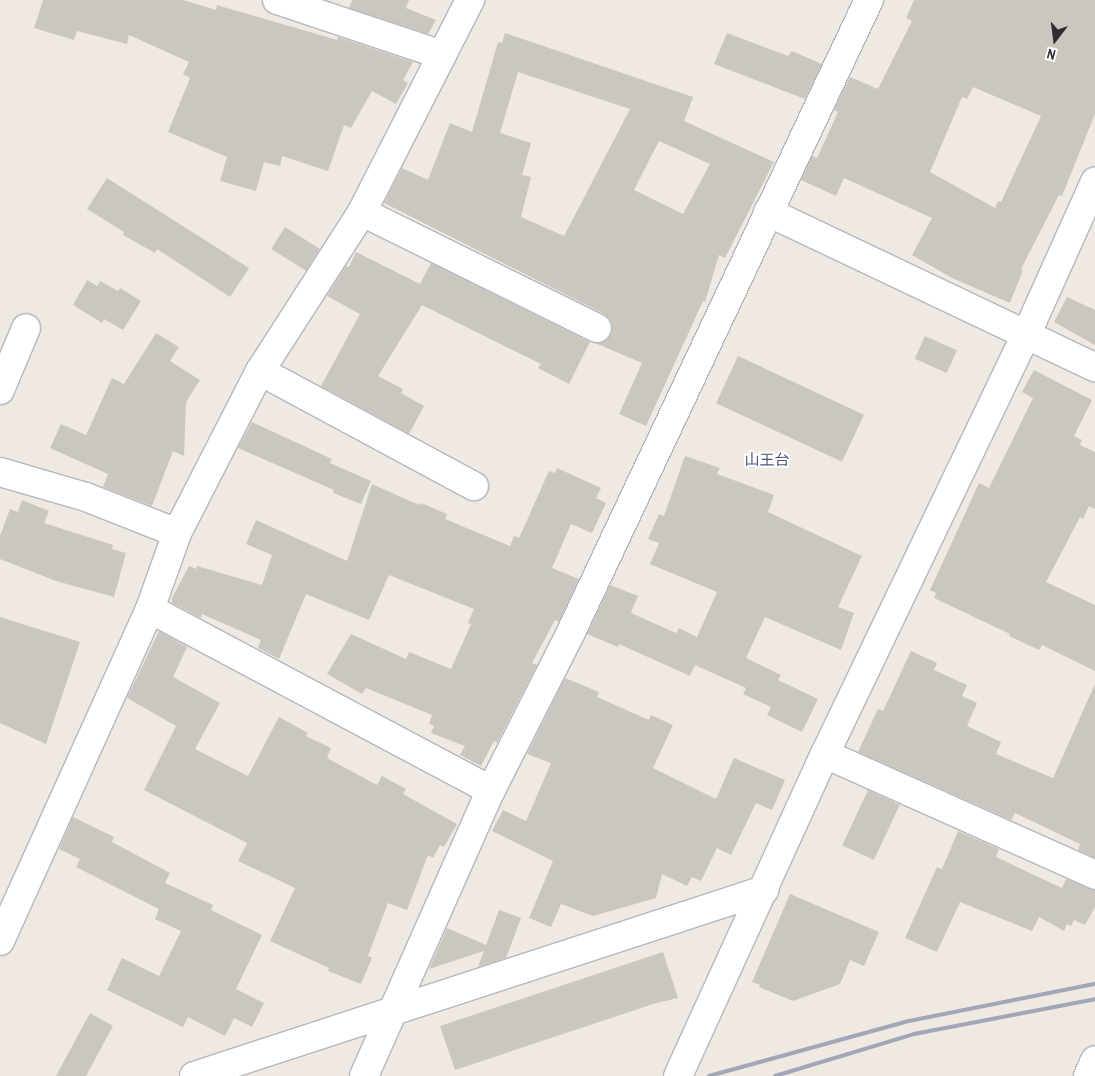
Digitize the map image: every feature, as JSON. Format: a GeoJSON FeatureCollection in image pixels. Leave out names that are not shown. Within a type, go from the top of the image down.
{"type":"FeatureCollection","features":[{"type":"Feature","properties":{"kind":"street"},"geometry":{"type":"LineString","coordinates":[[277,0],[442,55]]}},
{"type":"Feature","properties":{"kind":"street"},"geometry":{"type":"LineString","coordinates":[[0,941],[150,609],[177,533],[260,370],[362,212],[470,0]]}},
{"type":"Feature","properties":{"kind":"street"},"geometry":{"type":"LineString","coordinates":[[364,1076],[491,790],[571,632],[869,0]]}},
{"type":"Feature","properties":{"kind":"street"},"geometry":{"type":"LineString","coordinates":[[678,1076],[825,754],[1027,333],[1095,182]]}},
{"type":"Feature","properties":{"kind":"street"},"geometry":{"type":"LineString","coordinates":[[362,212],[596,328]]}},
{"type":"Feature","properties":{"kind":"street"},"geometry":{"type":"LineString","coordinates":[[768,212],[1095,366]]}},
{"type":"Feature","properties":{"kind":"street"},"geometry":{"type":"LineString","coordinates":[[0,390],[26,328]]}},
{"type":"Feature","properties":{"kind":"street"},"geometry":{"type":"LineString","coordinates":[[260,370],[474,486]]}},
{"type":"Feature","properties":{"kind":"street"},"geometry":{"type":"LineString","coordinates":[[0,472],[86,497],[177,533]]}},
{"type":"Feature","properties":{"kind":"street"},"geometry":{"type":"LineString","coordinates":[[150,609],[491,790]]}},
{"type":"Feature","properties":{"kind":"street"},"geometry":{"type":"LineString","coordinates":[[825,754],[1095,875]]}},
{"type":"Feature","properties":{"kind":"street"},"geometry":{"type":"LineString","coordinates":[[194,1076],[764,890]]}},
{"type":"Feature","properties":{"kind":"street"},"geometry":{"type":"LineString","coordinates":[[1088,1076],[1095,1060]]}},
{"type":"Feature","properties":{"kind":"building"},"geometry":{"type":"Polygon","coordinates":[[[43,0],[183,0],[216,10],[217,5],[337,40],[338,37],[413,62],[403,80],[408,83],[396,104],[372,91],[351,128],[344,125],[328,171],[282,156],[280,166],[264,162],[256,191],[220,181],[227,157],[168,132],[190,78],[183,74],[189,62],[129,35],[127,44],[77,31],[74,40],[34,28],[43,0]]]}},
{"type":"Feature","properties":{"kind":"building"},"geometry":{"type":"Polygon","coordinates":[[[352,0],[409,0],[406,8],[436,20],[428,34],[349,8],[352,0]]]}},
{"type":"Feature","properties":{"kind":"building"},"geometry":{"type":"Polygon","coordinates":[[[914,0],[1095,0],[1095,114],[1062,196],[1059,195],[1021,269],[1023,270],[1010,303],[952,278],[912,255],[932,218],[844,178],[836,196],[801,180],[812,156],[817,158],[838,112],[834,110],[850,77],[878,89],[912,21],[906,18],[914,0]],[[973,87],[967,99],[962,97],[930,172],[995,208],[998,201],[1001,202],[1041,116],[973,87]]]}},
{"type":"Feature","properties":{"kind":"building"},"geometry":{"type":"Polygon","coordinates":[[[505,33],[693,97],[684,121],[774,162],[725,258],[719,255],[705,302],[703,301],[646,426],[619,414],[642,363],[595,343],[605,341],[611,334],[612,326],[610,319],[604,314],[384,203],[402,168],[428,180],[450,123],[472,132],[498,42],[502,43],[505,33]],[[518,72],[500,133],[531,143],[522,175],[531,177],[521,217],[564,236],[630,109],[518,72]],[[659,141],[634,190],[683,214],[710,164],[659,141]]]}},
{"type":"Feature","properties":{"kind":"building"},"geometry":{"type":"Polygon","coordinates":[[[727,33],[788,56],[792,51],[822,64],[805,99],[714,64],[727,33]]]}},
{"type":"Feature","properties":{"kind":"building"},"geometry":{"type":"Polygon","coordinates":[[[107,178],[249,268],[230,297],[157,249],[155,253],[123,235],[124,232],[87,209],[107,178]]]}},
{"type":"Feature","properties":{"kind":"building"},"geometry":{"type":"Polygon","coordinates":[[[285,227],[320,249],[306,271],[271,249],[285,227]]]}},
{"type":"Feature","properties":{"kind":"building"},"geometry":{"type":"Polygon","coordinates":[[[356,252],[420,284],[431,263],[590,342],[569,384],[538,368],[541,364],[422,305],[378,376],[403,389],[401,393],[424,406],[409,434],[321,386],[360,314],[327,296],[346,266],[349,267],[356,252]]]}},
{"type":"Feature","properties":{"kind":"building"},"geometry":{"type":"Polygon","coordinates":[[[87,280],[97,286],[100,281],[118,291],[120,288],[141,301],[123,330],[104,319],[102,323],[73,305],[87,280]]]}},
{"type":"Feature","properties":{"kind":"building"},"geometry":{"type":"Polygon","coordinates":[[[1067,297],[1095,310],[1095,345],[1054,322],[1067,297]]]}},
{"type":"Feature","properties":{"kind":"building"},"geometry":{"type":"Polygon","coordinates":[[[156,333],[179,347],[170,361],[200,380],[186,402],[184,456],[173,451],[152,506],[103,487],[108,474],[50,448],[61,424],[86,435],[112,378],[124,384],[156,333]]]}},
{"type":"Feature","properties":{"kind":"building"},"geometry":{"type":"Polygon","coordinates":[[[925,336],[957,350],[947,373],[915,359],[925,336]]]}},
{"type":"Feature","properties":{"kind":"building"},"geometry":{"type":"Polygon","coordinates":[[[738,356],[864,415],[842,462],[716,403],[738,356]]]}},
{"type":"Feature","properties":{"kind":"building"},"geometry":{"type":"Polygon","coordinates":[[[1034,370],[1092,400],[1074,436],[1082,440],[1080,445],[1095,452],[1095,509],[1089,506],[1083,519],[1080,517],[1046,582],[1095,605],[1095,671],[1042,645],[1039,650],[1009,636],[1010,634],[934,598],[936,593],[930,590],[979,483],[989,488],[1033,398],[1022,392],[1034,370]]]}},
{"type":"Feature","properties":{"kind":"building"},"geometry":{"type":"Polygon","coordinates":[[[252,422],[332,459],[330,463],[371,481],[361,504],[333,493],[334,490],[238,448],[252,422]]]}},
{"type":"Feature","properties":{"kind":"building"},"geometry":{"type":"Polygon","coordinates":[[[685,456],[720,468],[717,474],[774,495],[768,512],[862,556],[838,607],[854,613],[841,650],[765,617],[746,658],[781,675],[778,680],[818,699],[802,732],[767,715],[771,707],[743,694],[746,688],[695,665],[690,676],[619,644],[618,647],[587,634],[610,585],[638,596],[631,613],[676,633],[679,628],[697,637],[717,592],[650,564],[659,543],[648,539],[659,514],[664,516],[685,456]]]}},
{"type":"Feature","properties":{"kind":"building"},"geometry":{"type":"Polygon","coordinates":[[[557,468],[601,488],[596,498],[606,503],[592,533],[571,524],[552,568],[579,579],[559,622],[555,620],[532,663],[537,665],[497,743],[494,741],[481,766],[460,755],[465,746],[431,733],[434,726],[429,724],[432,715],[366,688],[362,694],[327,674],[351,634],[406,659],[409,652],[451,669],[471,624],[468,623],[474,609],[389,575],[369,620],[306,594],[279,659],[258,648],[261,640],[202,614],[201,618],[172,603],[172,598],[189,566],[196,569],[197,566],[262,585],[272,555],[246,544],[256,520],[347,561],[372,484],[419,505],[421,503],[447,514],[445,519],[510,546],[514,536],[519,538],[549,471],[555,473],[557,468]]]}},
{"type":"Feature","properties":{"kind":"building"},"geometry":{"type":"Polygon","coordinates":[[[22,500],[49,511],[44,523],[113,545],[112,549],[126,553],[114,597],[56,581],[0,559],[0,536],[10,509],[18,512],[22,500]]]}},
{"type":"Feature","properties":{"kind":"building"},"geometry":{"type":"Polygon","coordinates":[[[0,617],[80,642],[46,744],[0,723],[0,617]]]}},
{"type":"Feature","properties":{"kind":"building"},"geometry":{"type":"Polygon","coordinates":[[[159,631],[187,647],[173,677],[220,703],[195,749],[248,776],[279,717],[308,733],[306,736],[331,748],[327,758],[377,785],[382,776],[406,789],[403,794],[457,824],[444,847],[440,845],[433,858],[428,855],[407,910],[388,903],[368,956],[372,958],[361,984],[328,971],[329,968],[270,941],[295,888],[238,861],[247,843],[144,790],[176,726],[127,698],[159,631]]]}},
{"type":"Feature","properties":{"kind":"building"},"geometry":{"type":"Polygon","coordinates":[[[911,651],[937,663],[934,670],[967,685],[962,696],[977,703],[967,726],[1001,742],[996,754],[1053,778],[1095,684],[1095,858],[1078,850],[1080,844],[1015,813],[1011,820],[858,752],[878,709],[883,711],[911,651]]]}},
{"type":"Feature","properties":{"kind":"building"},"geometry":{"type":"Polygon","coordinates":[[[565,678],[599,692],[597,697],[649,720],[651,715],[673,725],[653,768],[716,799],[734,758],[785,780],[772,810],[756,803],[731,855],[717,848],[701,881],[692,877],[687,886],[662,874],[656,898],[593,916],[561,904],[551,927],[529,918],[553,861],[492,831],[503,810],[526,821],[551,763],[527,754],[565,678]]]}},
{"type":"Feature","properties":{"kind":"building"},"geometry":{"type":"Polygon","coordinates":[[[868,790],[900,805],[874,860],[842,845],[868,790]]]}},
{"type":"Feature","properties":{"kind":"building"},"geometry":{"type":"Polygon","coordinates":[[[73,817],[114,837],[112,842],[170,873],[165,883],[213,905],[211,910],[262,935],[236,989],[264,1003],[252,1027],[234,1018],[225,1036],[188,1017],[183,1027],[107,990],[122,958],[159,976],[181,931],[155,919],[159,909],[76,867],[80,859],[59,849],[73,817]]]}},
{"type":"Feature","properties":{"kind":"building"},"geometry":{"type":"Polygon","coordinates":[[[958,831],[999,849],[996,857],[1062,888],[1066,879],[1095,890],[1095,907],[1085,925],[1074,920],[1071,926],[1067,924],[1064,931],[1039,917],[1032,931],[960,902],[937,952],[905,938],[937,867],[942,869],[958,831]]]}},
{"type":"Feature","properties":{"kind":"building"},"geometry":{"type":"Polygon","coordinates":[[[790,894],[879,932],[864,966],[850,960],[840,984],[793,1001],[759,987],[760,985],[752,982],[790,894]]]}},
{"type":"Feature","properties":{"kind":"building"},"geometry":{"type":"Polygon","coordinates":[[[499,910],[521,918],[506,958],[478,967],[484,951],[429,969],[447,928],[486,945],[499,910]]]}},
{"type":"Feature","properties":{"kind":"building"},"geometry":{"type":"Polygon","coordinates":[[[663,952],[678,998],[653,1004],[455,1070],[440,1026],[663,952]]]}},
{"type":"Feature","properties":{"kind":"building"},"geometry":{"type":"Polygon","coordinates":[[[90,1013],[113,1026],[86,1076],[56,1076],[90,1013]]]}},
{"type":"Feature","properties":{"kind":"railway"},"geometry":{"type":"LineString","coordinates":[[709,1076],[909,1021],[1095,984]]}},
{"type":"Feature","properties":{"kind":"railway"},"geometry":{"type":"LineString","coordinates":[[775,1076],[914,1034],[1095,999]]}},
{"type":"Feature","properties":{"kind":"district","name":"山王台"},"geometry":{"type":"Point","coordinates":[767,460]}}]}
